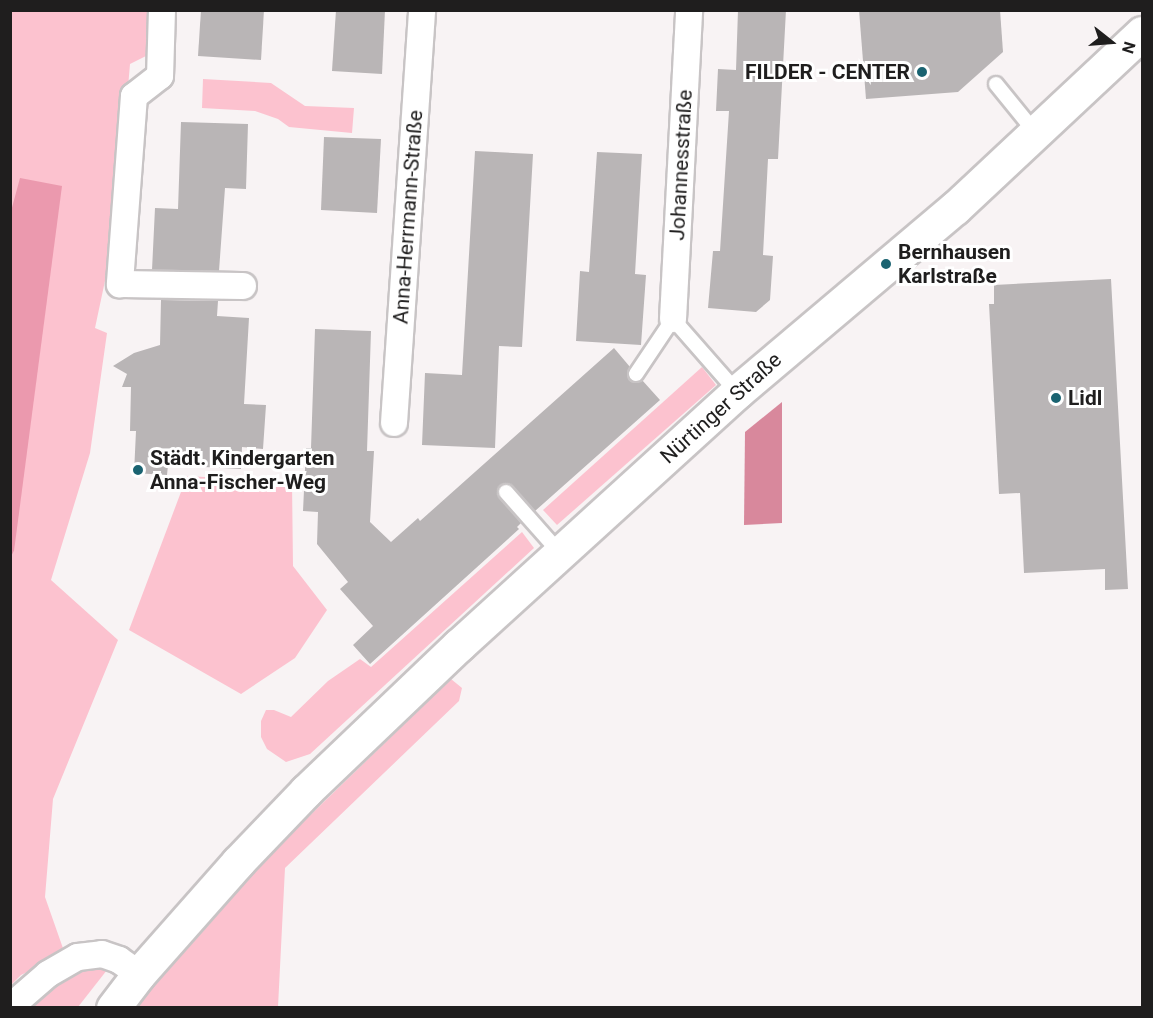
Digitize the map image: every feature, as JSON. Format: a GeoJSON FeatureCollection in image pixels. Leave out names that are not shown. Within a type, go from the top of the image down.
{"type":"FeatureCollection","features":[{"type":"Feature","properties":{"kind":"main road","name":"Nürtinger Straße"},"geometry":{"type":"LineString","coordinates":[[113,1008],[139,974],[238,862],[306,792],[560,553],[737,392],[954,208],[1143,33]]}},
{"type":"Feature","properties":{"kind":"street"},"geometry":{"type":"LineString","coordinates":[[162,10],[160,76],[134,96],[120,284],[243,286]]}},
{"type":"Feature","properties":{"kind":"street","name":"Anna-Herrmann-Straße"},"geometry":{"type":"LineString","coordinates":[[394,423],[422,10]]}},
{"type":"Feature","properties":{"kind":"street","name":"Johannesstraße"},"geometry":{"type":"LineString","coordinates":[[673,319],[689,10]]}},
{"type":"Feature","properties":{"kind":"street"},"geometry":{"type":"LineString","coordinates":[[10,1007],[48,974],[78,957],[102,954],[119,960],[139,974]]}},
{"type":"Feature","properties":{"kind":"lane"},"geometry":{"type":"LineString","coordinates":[[996,84],[1035,132]]}},
{"type":"Feature","properties":{"kind":"lane"},"geometry":{"type":"LineString","coordinates":[[636,374],[673,319],[737,392]]}},
{"type":"Feature","properties":{"kind":"lane"},"geometry":{"type":"LineString","coordinates":[[506,492],[560,553]]}},
{"type":"Feature","properties":{"kind":"shaded area"},"geometry":{"type":"Polygon","coordinates":[[[11,11],[156,11],[154,52],[130,64],[116,229],[95,328],[107,333],[90,453],[51,580],[118,640],[53,799],[45,897],[65,954],[21,975],[11,985],[11,557],[14,551],[11,11]]]}},
{"type":"Feature","properties":{"kind":"shaded area"},"geometry":{"type":"Polygon","coordinates":[[[203,79],[271,83],[305,106],[354,108],[352,133],[289,127],[278,119],[255,111],[202,108],[203,79]]]}},
{"type":"Feature","properties":{"kind":"shaded area"},"geometry":{"type":"Polygon","coordinates":[[[20,178],[62,186],[14,551],[11,557],[10,215],[20,178]]]}},
{"type":"Feature","properties":{"kind":"shaded area"},"geometry":{"type":"Polygon","coordinates":[[[702,367],[716,385],[557,525],[543,510],[702,367]]]}},
{"type":"Feature","properties":{"kind":"shaded area"},"geometry":{"type":"Polygon","coordinates":[[[782,402],[782,523],[744,525],[745,432],[782,402]]]}},
{"type":"Feature","properties":{"kind":"shaded area"},"geometry":{"type":"Polygon","coordinates":[[[187,476],[292,482],[293,566],[327,610],[295,658],[241,694],[129,630],[187,476]]]}},
{"type":"Feature","properties":{"kind":"shaded area"},"geometry":{"type":"Polygon","coordinates":[[[522,532],[534,548],[310,754],[286,762],[267,749],[261,737],[261,721],[266,710],[274,710],[291,717],[328,681],[360,659],[371,667],[522,532]]]}},
{"type":"Feature","properties":{"kind":"shaded area"},"geometry":{"type":"Polygon","coordinates":[[[451,679],[462,688],[459,701],[285,868],[278,1007],[133,1008],[242,881],[451,679]]]}},
{"type":"Feature","properties":{"kind":"shaded area"},"geometry":{"type":"Polygon","coordinates":[[[99,963],[107,970],[78,1007],[14,1008],[53,977],[99,963]]]}},
{"type":"Feature","properties":{"kind":"building"},"geometry":{"type":"Polygon","coordinates":[[[201,10],[264,10],[261,60],[198,56],[201,10]]]}},
{"type":"Feature","properties":{"kind":"building"},"geometry":{"type":"Polygon","coordinates":[[[336,10],[385,10],[382,74],[332,71],[336,10]]]}},
{"type":"Feature","properties":{"kind":"building"},"geometry":{"type":"Polygon","coordinates":[[[738,10],[786,10],[778,159],[768,159],[763,255],[773,256],[770,300],[756,312],[708,308],[713,251],[720,251],[729,111],[716,111],[718,69],[736,70],[738,10]]]}},
{"type":"Feature","properties":{"kind":"building","name":"FILDER - CENTER"},"geometry":{"type":"Polygon","coordinates":[[[859,10],[1000,10],[1003,52],[958,92],[866,99],[859,10]]]}},
{"type":"Feature","properties":{"kind":"building"},"geometry":{"type":"Polygon","coordinates":[[[181,122],[248,124],[246,189],[225,188],[219,271],[152,270],[155,208],[178,209],[181,122]]]}},
{"type":"Feature","properties":{"kind":"building"},"geometry":{"type":"Polygon","coordinates":[[[324,137],[381,139],[377,213],[321,210],[324,137]]]}},
{"type":"Feature","properties":{"kind":"building"},"geometry":{"type":"Polygon","coordinates":[[[475,151],[533,154],[522,347],[499,346],[495,448],[422,445],[425,373],[462,375],[475,151]]]}},
{"type":"Feature","properties":{"kind":"building"},"geometry":{"type":"Polygon","coordinates":[[[597,152],[642,154],[635,274],[646,275],[641,345],[576,341],[580,271],[589,272],[597,152]]]}},
{"type":"Feature","properties":{"kind":"building","name":"Lidl"},"geometry":{"type":"Polygon","coordinates":[[[1111,279],[1128,589],[1105,590],[1105,569],[1024,573],[1020,493],[999,494],[989,304],[994,304],[994,285],[1111,279]]]}},
{"type":"Feature","properties":{"kind":"building"},"geometry":{"type":"Polygon","coordinates":[[[161,300],[218,301],[217,316],[249,318],[244,404],[266,405],[263,449],[242,447],[241,469],[168,465],[167,475],[134,473],[136,431],[130,431],[131,387],[122,387],[127,374],[113,366],[134,353],[160,345],[161,300]]]}},
{"type":"Feature","properties":{"kind":"building"},"geometry":{"type":"Polygon","coordinates":[[[315,329],[371,331],[367,451],[374,451],[370,522],[391,542],[418,518],[420,521],[614,348],[630,367],[627,374],[631,381],[636,383],[642,380],[660,400],[535,511],[512,486],[505,483],[500,486],[497,494],[521,523],[517,527],[519,529],[370,664],[353,645],[373,626],[340,589],[348,582],[317,544],[318,512],[303,511],[306,448],[311,448],[315,329]]]}},
{"type":"Feature","properties":{"kind":"place","name":"FILDER - CENTER"},"geometry":{"type":"Point","coordinates":[922,72]}},
{"type":"Feature","properties":{"kind":"place","name":"Bernhausen Karlstraße"},"geometry":{"type":"Point","coordinates":[886,264]}},
{"type":"Feature","properties":{"kind":"place","name":"Lidl"},"geometry":{"type":"Point","coordinates":[1056,398]}},
{"type":"Feature","properties":{"kind":"place","name":"Städt. Kindergarten Anna-Fischer-Weg"},"geometry":{"type":"Point","coordinates":[138,470]}}]}
